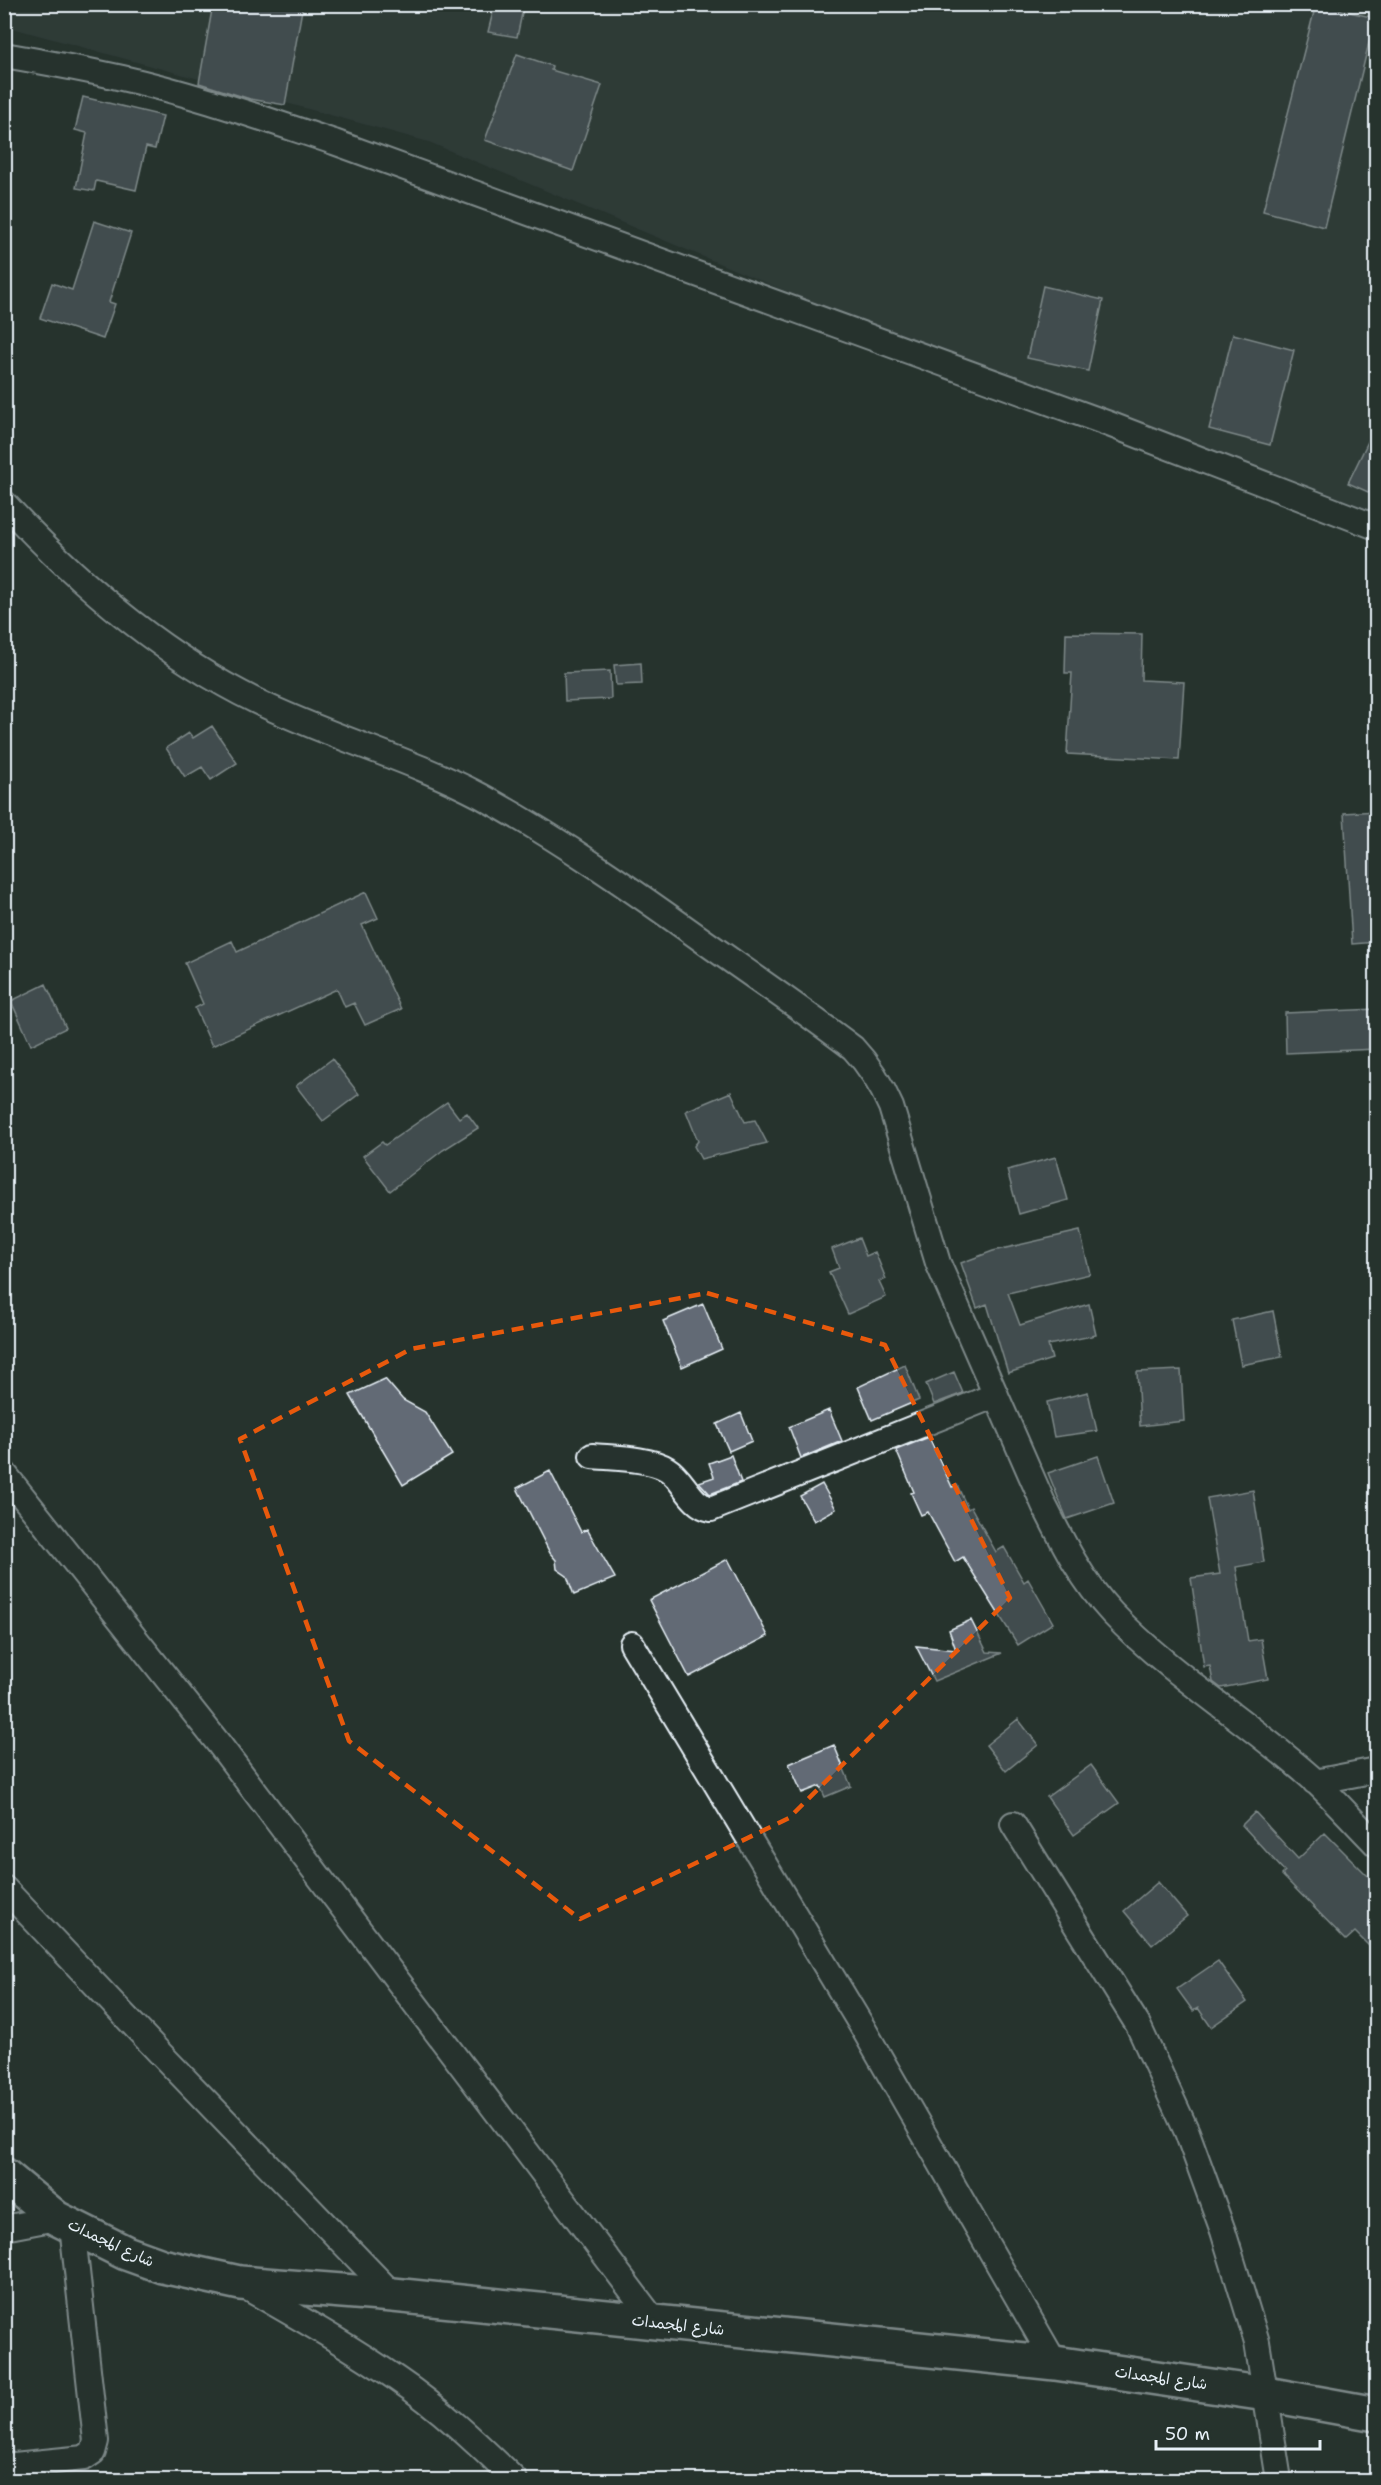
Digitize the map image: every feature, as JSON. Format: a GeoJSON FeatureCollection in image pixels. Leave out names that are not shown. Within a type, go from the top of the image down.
{"type":"FeatureCollection","features":[{"type":"Feature","properties":{"kind":"main road","name":"شارع المجمدات"},"geometry":{"type":"LineString","coordinates":[[4,2175],[64,2222],[126,2253],[162,2266],[240,2283],[393,2295],[1055,2363],[1266,2394],[1377,2414]]}},
{"type":"Feature","properties":{"kind":"street"},"geometry":{"type":"LineString","coordinates":[[4,55],[146,84],[219,104],[324,139],[1109,424],[1377,527]]}},
{"type":"Feature","properties":{"kind":"street"},"geometry":{"type":"LineString","coordinates":[[4,503],[95,591],[165,646],[204,673],[258,702],[450,782],[505,809],[642,897],[853,1048],[870,1066],[891,1107],[938,1263],[1063,1544],[1083,1576],[1112,1612],[1174,1669],[1316,1782],[1377,1844]]}},
{"type":"Feature","properties":{"kind":"street"},"geometry":{"type":"LineString","coordinates":[[592,1456],[655,1464],[666,1468],[699,1504],[711,1509],[996,1395]]}},
{"type":"Feature","properties":{"kind":"street"},"geometry":{"type":"LineString","coordinates":[[4,1473],[248,1781],[656,2323]]}},
{"type":"Feature","properties":{"kind":"street"},"geometry":{"type":"LineString","coordinates":[[632,1644],[863,2028],[1055,2363]]}},
{"type":"Feature","properties":{"kind":"street"},"geometry":{"type":"LineString","coordinates":[[1316,1782],[1377,1770]]}},
{"type":"Feature","properties":{"kind":"street"},"geometry":{"type":"LineString","coordinates":[[1013,1824],[1138,2025],[1164,2077],[1191,2144],[1244,2296],[1257,2342],[1280,2481]]}},
{"type":"Feature","properties":{"kind":"street"},"geometry":{"type":"LineString","coordinates":[[4,1888],[393,2295]]}},
{"type":"Feature","properties":{"kind":"street"},"geometry":{"type":"LineString","coordinates":[[4,2228],[64,2222],[96,2441],[93,2452],[84,2458],[4,2466]]}},
{"type":"Feature","properties":{"kind":"street"},"geometry":{"type":"LineString","coordinates":[[240,2283],[354,2350],[398,2379],[468,2435],[515,2481]]}},
{"type":"Feature","properties":{"kind":"highlighted area"},"geometry":{"type":"Polygon","coordinates":[[[707,1293],[885,1345],[1010,1598],[789,1818],[580,1919],[349,1741],[240,1439],[411,1349],[707,1293]]]}},
{"type":"Feature","properties":{"kind":"shaded area"},"geometry":{"type":"Polygon","coordinates":[[[4,5],[1376,5],[1376,519],[977,371],[429,142],[5,26],[4,5]]]}},
{"type":"Feature","properties":{"kind":"building"},"geometry":{"type":"Polygon","coordinates":[[[213,4],[303,4],[285,105],[250,99],[199,83],[213,4]]]}},
{"type":"Feature","properties":{"kind":"building"},"geometry":{"type":"Polygon","coordinates":[[[495,4],[524,4],[517,37],[488,32],[495,4]]]}},
{"type":"Feature","properties":{"kind":"building"},"geometry":{"type":"Polygon","coordinates":[[[1316,4],[1375,18],[1324,227],[1263,211],[1316,4]]]}},
{"type":"Feature","properties":{"kind":"building"},"geometry":{"type":"Polygon","coordinates":[[[517,54],[552,66],[551,70],[602,85],[573,171],[485,140],[517,54]]]}},
{"type":"Feature","properties":{"kind":"building"},"geometry":{"type":"Polygon","coordinates":[[[83,97],[163,116],[155,149],[146,147],[136,190],[96,181],[94,191],[76,188],[87,133],[75,130],[83,97]]]}},
{"type":"Feature","properties":{"kind":"building"},"geometry":{"type":"Polygon","coordinates":[[[94,221],[131,233],[109,302],[115,304],[103,339],[40,318],[52,283],[72,290],[94,221]]]}},
{"type":"Feature","properties":{"kind":"building"},"geometry":{"type":"Polygon","coordinates":[[[1043,286],[1103,300],[1088,371],[1027,358],[1043,286]]]}},
{"type":"Feature","properties":{"kind":"building"},"geometry":{"type":"Polygon","coordinates":[[[1233,334],[1294,350],[1270,445],[1209,429],[1233,334]]]}},
{"type":"Feature","properties":{"kind":"building"},"geometry":{"type":"Polygon","coordinates":[[[1377,423],[1377,496],[1348,483],[1377,423]]]}},
{"type":"Feature","properties":{"kind":"building"},"geometry":{"type":"Polygon","coordinates":[[[1066,633],[1142,634],[1141,680],[1184,682],[1179,760],[1067,754],[1072,673],[1065,673],[1066,633]]]}},
{"type":"Feature","properties":{"kind":"building"},"geometry":{"type":"Polygon","coordinates":[[[641,663],[642,684],[616,685],[614,665],[641,663]]]}},
{"type":"Feature","properties":{"kind":"building"},"geometry":{"type":"Polygon","coordinates":[[[610,671],[611,699],[565,701],[564,673],[610,671]]]}},
{"type":"Feature","properties":{"kind":"building"},"geometry":{"type":"Polygon","coordinates":[[[212,726],[237,763],[211,780],[202,767],[185,777],[166,748],[189,733],[193,738],[212,726]]]}},
{"type":"Feature","properties":{"kind":"building"},"geometry":{"type":"Polygon","coordinates":[[[1377,811],[1377,942],[1352,944],[1344,813],[1377,811]]]}},
{"type":"Feature","properties":{"kind":"building"},"geometry":{"type":"Polygon","coordinates":[[[366,892],[378,918],[362,925],[401,1009],[365,1025],[354,1003],[345,1007],[337,989],[212,1046],[195,1008],[203,1004],[185,963],[232,941],[237,952],[366,892]]]}},
{"type":"Feature","properties":{"kind":"building"},"geometry":{"type":"Polygon","coordinates":[[[46,984],[66,1028],[31,1045],[11,1001],[46,984]]]}},
{"type":"Feature","properties":{"kind":"building"},"geometry":{"type":"Polygon","coordinates":[[[1377,1009],[1377,1049],[1286,1053],[1285,1013],[1377,1009]]]}},
{"type":"Feature","properties":{"kind":"building"},"geometry":{"type":"Polygon","coordinates":[[[332,1059],[359,1094],[323,1121],[296,1086],[332,1059]]]}},
{"type":"Feature","properties":{"kind":"building"},"geometry":{"type":"Polygon","coordinates":[[[731,1092],[745,1122],[755,1120],[767,1143],[701,1159],[694,1146],[698,1141],[686,1111],[731,1092]]]}},
{"type":"Feature","properties":{"kind":"building"},"geometry":{"type":"Polygon","coordinates":[[[447,1102],[459,1118],[467,1113],[478,1128],[443,1150],[390,1191],[363,1156],[382,1142],[385,1145],[447,1102]]]}},
{"type":"Feature","properties":{"kind":"building"},"geometry":{"type":"Polygon","coordinates":[[[1056,1157],[1068,1200],[1019,1214],[1007,1170],[1056,1157]]]}},
{"type":"Feature","properties":{"kind":"building"},"geometry":{"type":"Polygon","coordinates":[[[1080,1231],[1090,1274],[1008,1293],[1020,1325],[1089,1304],[1096,1335],[1048,1345],[1052,1359],[1008,1373],[987,1304],[977,1308],[961,1263],[993,1251],[1080,1231]]]}},
{"type":"Feature","properties":{"kind":"building"},"geometry":{"type":"Polygon","coordinates":[[[859,1238],[866,1256],[875,1252],[886,1279],[879,1282],[886,1297],[848,1314],[829,1272],[839,1268],[832,1249],[859,1238]]]}},
{"type":"Feature","properties":{"kind":"building"},"geometry":{"type":"Polygon","coordinates":[[[703,1304],[722,1349],[682,1367],[663,1321],[703,1304]]]}},
{"type":"Feature","properties":{"kind":"building"},"geometry":{"type":"Polygon","coordinates":[[[1273,1311],[1282,1357],[1241,1365],[1232,1320],[1273,1311]]]}},
{"type":"Feature","properties":{"kind":"building"},"geometry":{"type":"Polygon","coordinates":[[[905,1365],[919,1400],[872,1420],[858,1387],[905,1365]]]}},
{"type":"Feature","properties":{"kind":"building"},"geometry":{"type":"Polygon","coordinates":[[[1181,1370],[1184,1421],[1140,1426],[1137,1372],[1181,1370]]]}},
{"type":"Feature","properties":{"kind":"building"},"geometry":{"type":"Polygon","coordinates":[[[954,1372],[963,1393],[934,1404],[926,1384],[954,1372]]]}},
{"type":"Feature","properties":{"kind":"building"},"geometry":{"type":"Polygon","coordinates":[[[385,1379],[403,1400],[425,1412],[452,1455],[403,1485],[350,1395],[385,1379]]]}},
{"type":"Feature","properties":{"kind":"building"},"geometry":{"type":"Polygon","coordinates":[[[1088,1392],[1097,1431],[1054,1437],[1047,1402],[1088,1392]]]}},
{"type":"Feature","properties":{"kind":"building"},"geometry":{"type":"Polygon","coordinates":[[[829,1410],[842,1441],[801,1458],[789,1427],[829,1410]]]}},
{"type":"Feature","properties":{"kind":"building"},"geometry":{"type":"Polygon","coordinates":[[[741,1413],[752,1441],[729,1451],[717,1424],[741,1413]]]}},
{"type":"Feature","properties":{"kind":"building"},"geometry":{"type":"Polygon","coordinates":[[[929,1437],[952,1487],[957,1485],[968,1509],[971,1507],[996,1552],[1004,1547],[1024,1582],[1028,1579],[1053,1623],[1018,1645],[963,1557],[955,1562],[928,1512],[921,1515],[911,1493],[914,1492],[896,1450],[929,1437]]]}},
{"type":"Feature","properties":{"kind":"building"},"geometry":{"type":"Polygon","coordinates":[[[731,1455],[741,1482],[710,1494],[699,1482],[714,1477],[709,1463],[731,1455]]]}},
{"type":"Feature","properties":{"kind":"building"},"geometry":{"type":"Polygon","coordinates":[[[1098,1456],[1114,1503],[1067,1519],[1048,1473],[1098,1456]]]}},
{"type":"Feature","properties":{"kind":"building"},"geometry":{"type":"Polygon","coordinates":[[[550,1471],[581,1532],[587,1529],[615,1578],[574,1595],[567,1576],[557,1569],[556,1560],[550,1553],[517,1488],[550,1471]]]}},
{"type":"Feature","properties":{"kind":"building"},"geometry":{"type":"Polygon","coordinates":[[[822,1484],[836,1509],[814,1521],[800,1496],[822,1484]]]}},
{"type":"Feature","properties":{"kind":"building"},"geometry":{"type":"Polygon","coordinates":[[[1253,1490],[1264,1562],[1236,1567],[1248,1641],[1261,1639],[1268,1679],[1221,1688],[1213,1682],[1210,1666],[1204,1667],[1191,1578],[1220,1574],[1207,1498],[1253,1490]]]}},
{"type":"Feature","properties":{"kind":"building"},"geometry":{"type":"Polygon","coordinates":[[[728,1559],[768,1636],[689,1677],[649,1600],[728,1559]]]}},
{"type":"Feature","properties":{"kind":"building"},"geometry":{"type":"Polygon","coordinates":[[[971,1620],[987,1652],[1002,1653],[934,1681],[916,1646],[956,1650],[949,1630],[971,1620]]]}},
{"type":"Feature","properties":{"kind":"building"},"geometry":{"type":"Polygon","coordinates":[[[1018,1719],[1038,1745],[1006,1771],[986,1745],[1018,1719]]]}},
{"type":"Feature","properties":{"kind":"building"},"geometry":{"type":"Polygon","coordinates":[[[834,1745],[851,1786],[825,1797],[820,1786],[802,1793],[789,1764],[834,1745]]]}},
{"type":"Feature","properties":{"kind":"building"},"geometry":{"type":"Polygon","coordinates":[[[1091,1765],[1119,1803],[1074,1835],[1047,1797],[1091,1765]]]}},
{"type":"Feature","properties":{"kind":"building"},"geometry":{"type":"Polygon","coordinates":[[[1255,1812],[1298,1859],[1325,1833],[1377,1885],[1377,1954],[1355,1932],[1346,1940],[1282,1875],[1285,1872],[1242,1825],[1255,1812]]]}},
{"type":"Feature","properties":{"kind":"building"},"geometry":{"type":"Polygon","coordinates":[[[1158,1882],[1187,1916],[1152,1945],[1124,1911],[1158,1882]]]}},
{"type":"Feature","properties":{"kind":"building"},"geometry":{"type":"Polygon","coordinates":[[[1218,1961],[1247,2002],[1211,2027],[1198,2008],[1193,2011],[1177,1989],[1218,1961]]]}}]}
